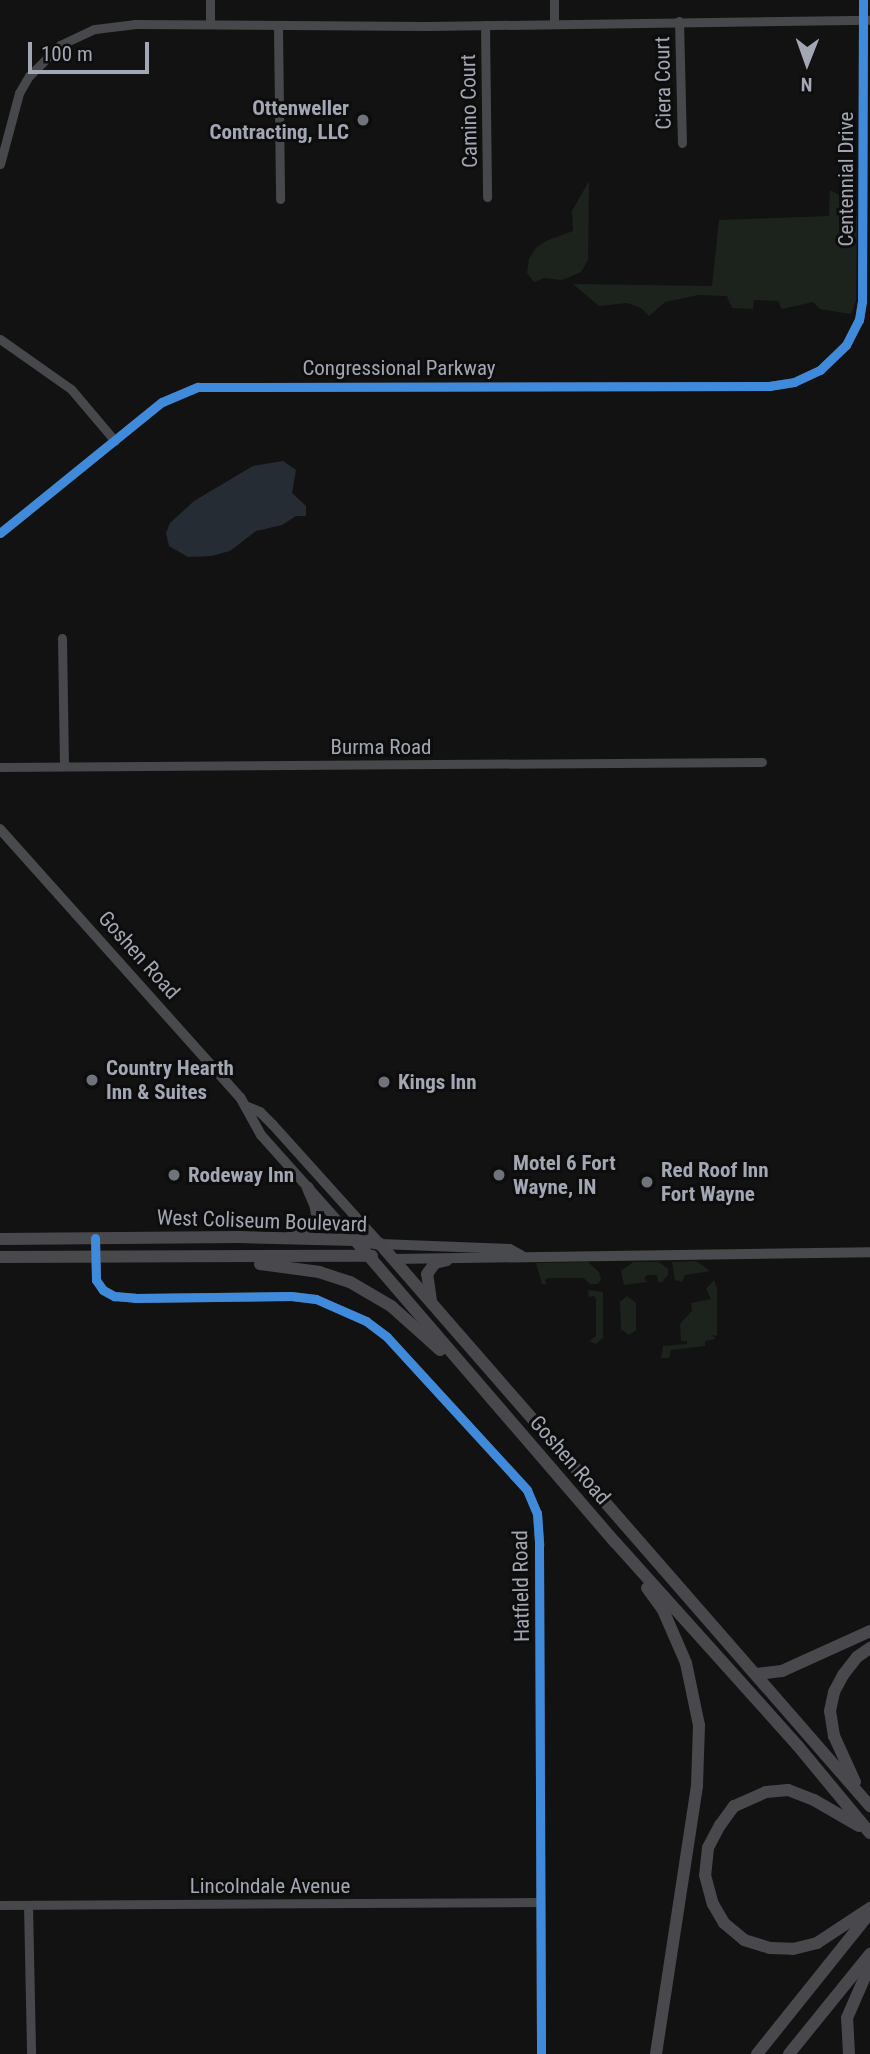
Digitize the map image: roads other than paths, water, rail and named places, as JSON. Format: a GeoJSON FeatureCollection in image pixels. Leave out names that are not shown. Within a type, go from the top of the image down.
{"type":"FeatureCollection","features":[{"type":"Feature","properties":{"kind":"highway"},"geometry":{"type":"LineString","coordinates":[[274,1238],[308,1230],[318,1222],[316,1207],[308,1188]]}},
{"type":"Feature","properties":{"kind":"highway","name":"West Coliseum Boulevard"},"geometry":{"type":"LineString","coordinates":[[0,1239],[274,1238],[355,1240],[380,1244]]}},
{"type":"Feature","properties":{"kind":"highway","name":"Goshen Road"},"geometry":{"type":"LineString","coordinates":[[355,1240],[615,1542],[798,1746],[870,1834]]}},
{"type":"Feature","properties":{"kind":"highway"},"geometry":{"type":"LineString","coordinates":[[380,1244],[870,1804]]}},
{"type":"Feature","properties":{"kind":"highway","name":"West Coliseum Boulevard"},"geometry":{"type":"LineString","coordinates":[[0,1257],[94,1259],[366,1255],[393,1259]]}},
{"type":"Feature","properties":{"kind":"highway"},"geometry":{"type":"LineString","coordinates":[[204,1258],[274,1265],[350,1282],[391,1306],[481,1386]]}},
{"type":"Feature","properties":{"kind":"highway"},"geometry":{"type":"LineString","coordinates":[[432,1305],[427,1274],[435,1264],[447,1260]]}},
{"type":"Feature","properties":{"kind":"highway"},"geometry":{"type":"LineString","coordinates":[[615,1542],[663,1611],[686,1663],[699,1725],[697,1786],[656,2054]]}},
{"type":"Feature","properties":{"kind":"highway"},"geometry":{"type":"LineString","coordinates":[[757,1674],[782,1671],[870,1631]]}},
{"type":"Feature","properties":{"kind":"highway"},"geometry":{"type":"LineString","coordinates":[[870,1648],[857,1657],[843,1675],[834,1692],[831,1710],[834,1736],[848,1771],[870,1804]]}},
{"type":"Feature","properties":{"kind":"highway"},"geometry":{"type":"LineString","coordinates":[[870,1834],[814,1800],[788,1790],[766,1792],[734,1806],[720,1825],[708,1848],[705,1875],[713,1904],[724,1923],[744,1940],[770,1948],[793,1949],[817,1942],[870,1911]]}},
{"type":"Feature","properties":{"kind":"highway"},"geometry":{"type":"LineString","coordinates":[[757,2054],[870,1911]]}},
{"type":"Feature","properties":{"kind":"highway"},"geometry":{"type":"LineString","coordinates":[[789,2054],[870,1954]]}},
{"type":"Feature","properties":{"kind":"highway"},"geometry":{"type":"LineString","coordinates":[[849,2054],[847,2018],[870,1965]]}},
{"type":"Feature","properties":{"kind":"main road","name":"Goshen Road"},"geometry":{"type":"LineString","coordinates":[[0,830],[248,1107],[260,1112],[273,1125],[380,1244]]}},
{"type":"Feature","properties":{"kind":"main road","name":"Goshen Road"},"geometry":{"type":"LineString","coordinates":[[248,1107],[250,1118],[261,1135],[355,1240]]}},
{"type":"Feature","properties":{"kind":"main road","name":"West Coliseum Boulevard"},"geometry":{"type":"LineString","coordinates":[[380,1244],[510,1249],[521,1255]]}},
{"type":"Feature","properties":{"kind":"main road","name":"West Coliseum Boulevard"},"geometry":{"type":"LineString","coordinates":[[393,1259],[509,1260],[521,1255],[870,1252]]}},
{"type":"Feature","properties":{"kind":"street"},"geometry":{"type":"LineString","coordinates":[[210,0],[210,24]]}},
{"type":"Feature","properties":{"kind":"street"},"geometry":{"type":"LineString","coordinates":[[554,0],[554,24]]}},
{"type":"Feature","properties":{"kind":"street","name":"Centennial Drive"},"geometry":{"type":"LineString","coordinates":[[839,353],[855,329],[862,301],[867,20],[863,0]]}},
{"type":"Feature","properties":{"kind":"street"},"geometry":{"type":"LineString","coordinates":[[0,164],[19,93],[41,62],[60,45],[81,33],[113,26],[210,24],[278,27],[867,20]]}},
{"type":"Feature","properties":{"kind":"street","name":"Ciera Court"},"geometry":{"type":"LineString","coordinates":[[680,21],[682,143]]}},
{"type":"Feature","properties":{"kind":"street","name":"Camino Court"},"geometry":{"type":"LineString","coordinates":[[485,25],[487,197]]}},
{"type":"Feature","properties":{"kind":"street"},"geometry":{"type":"LineString","coordinates":[[278,27],[281,199]]}},
{"type":"Feature","properties":{"kind":"street"},"geometry":{"type":"LineString","coordinates":[[0,339],[71,389],[115,441]]}},
{"type":"Feature","properties":{"kind":"street","name":"Congressional Parkway"},"geometry":{"type":"LineString","coordinates":[[0,533],[162,402],[188,390],[206,386],[769,386],[811,375],[839,353]]}},
{"type":"Feature","properties":{"kind":"street"},"geometry":{"type":"LineString","coordinates":[[62,638],[64,766]]}},
{"type":"Feature","properties":{"kind":"street","name":"Burma Road"},"geometry":{"type":"LineString","coordinates":[[0,767],[762,762]]}},
{"type":"Feature","properties":{"kind":"street"},"geometry":{"type":"LineString","coordinates":[[94,1259],[95,1238]]}},
{"type":"Feature","properties":{"kind":"street","name":"Hatfield Road"},"geometry":{"type":"LineString","coordinates":[[94,1259],[99,1286],[108,1294],[120,1297],[291,1296],[316,1299],[349,1312],[387,1337],[527,1490],[537,1513],[539,1545],[541,2054]]}},
{"type":"Feature","properties":{"kind":"street","name":"Lincolndale Avenue"},"geometry":{"type":"LineString","coordinates":[[0,1905],[539,1902]]}},
{"type":"Feature","properties":{"kind":"street"},"geometry":{"type":"LineString","coordinates":[[28,1905],[31,2054]]}},
{"type":"Feature","properties":{"kind":"place","name":"Ottenweller Contracting, LLC"},"geometry":{"type":"Point","coordinates":[363,120]}},
{"type":"Feature","properties":{"kind":"place","name":"Country Hearth Inn & Suites"},"geometry":{"type":"Point","coordinates":[92,1080]}},
{"type":"Feature","properties":{"kind":"place","name":"Kings Inn"},"geometry":{"type":"Point","coordinates":[384,1082]}},
{"type":"Feature","properties":{"kind":"place","name":"Rodeway Inn"},"geometry":{"type":"Point","coordinates":[174,1175]}},
{"type":"Feature","properties":{"kind":"place","name":"Motel 6 Fort Wayne, IN"},"geometry":{"type":"Point","coordinates":[499,1175]}},
{"type":"Feature","properties":{"kind":"place","name":"Red Roof Inn Fort Wayne"},"geometry":{"type":"Point","coordinates":[647,1182]}}]}
